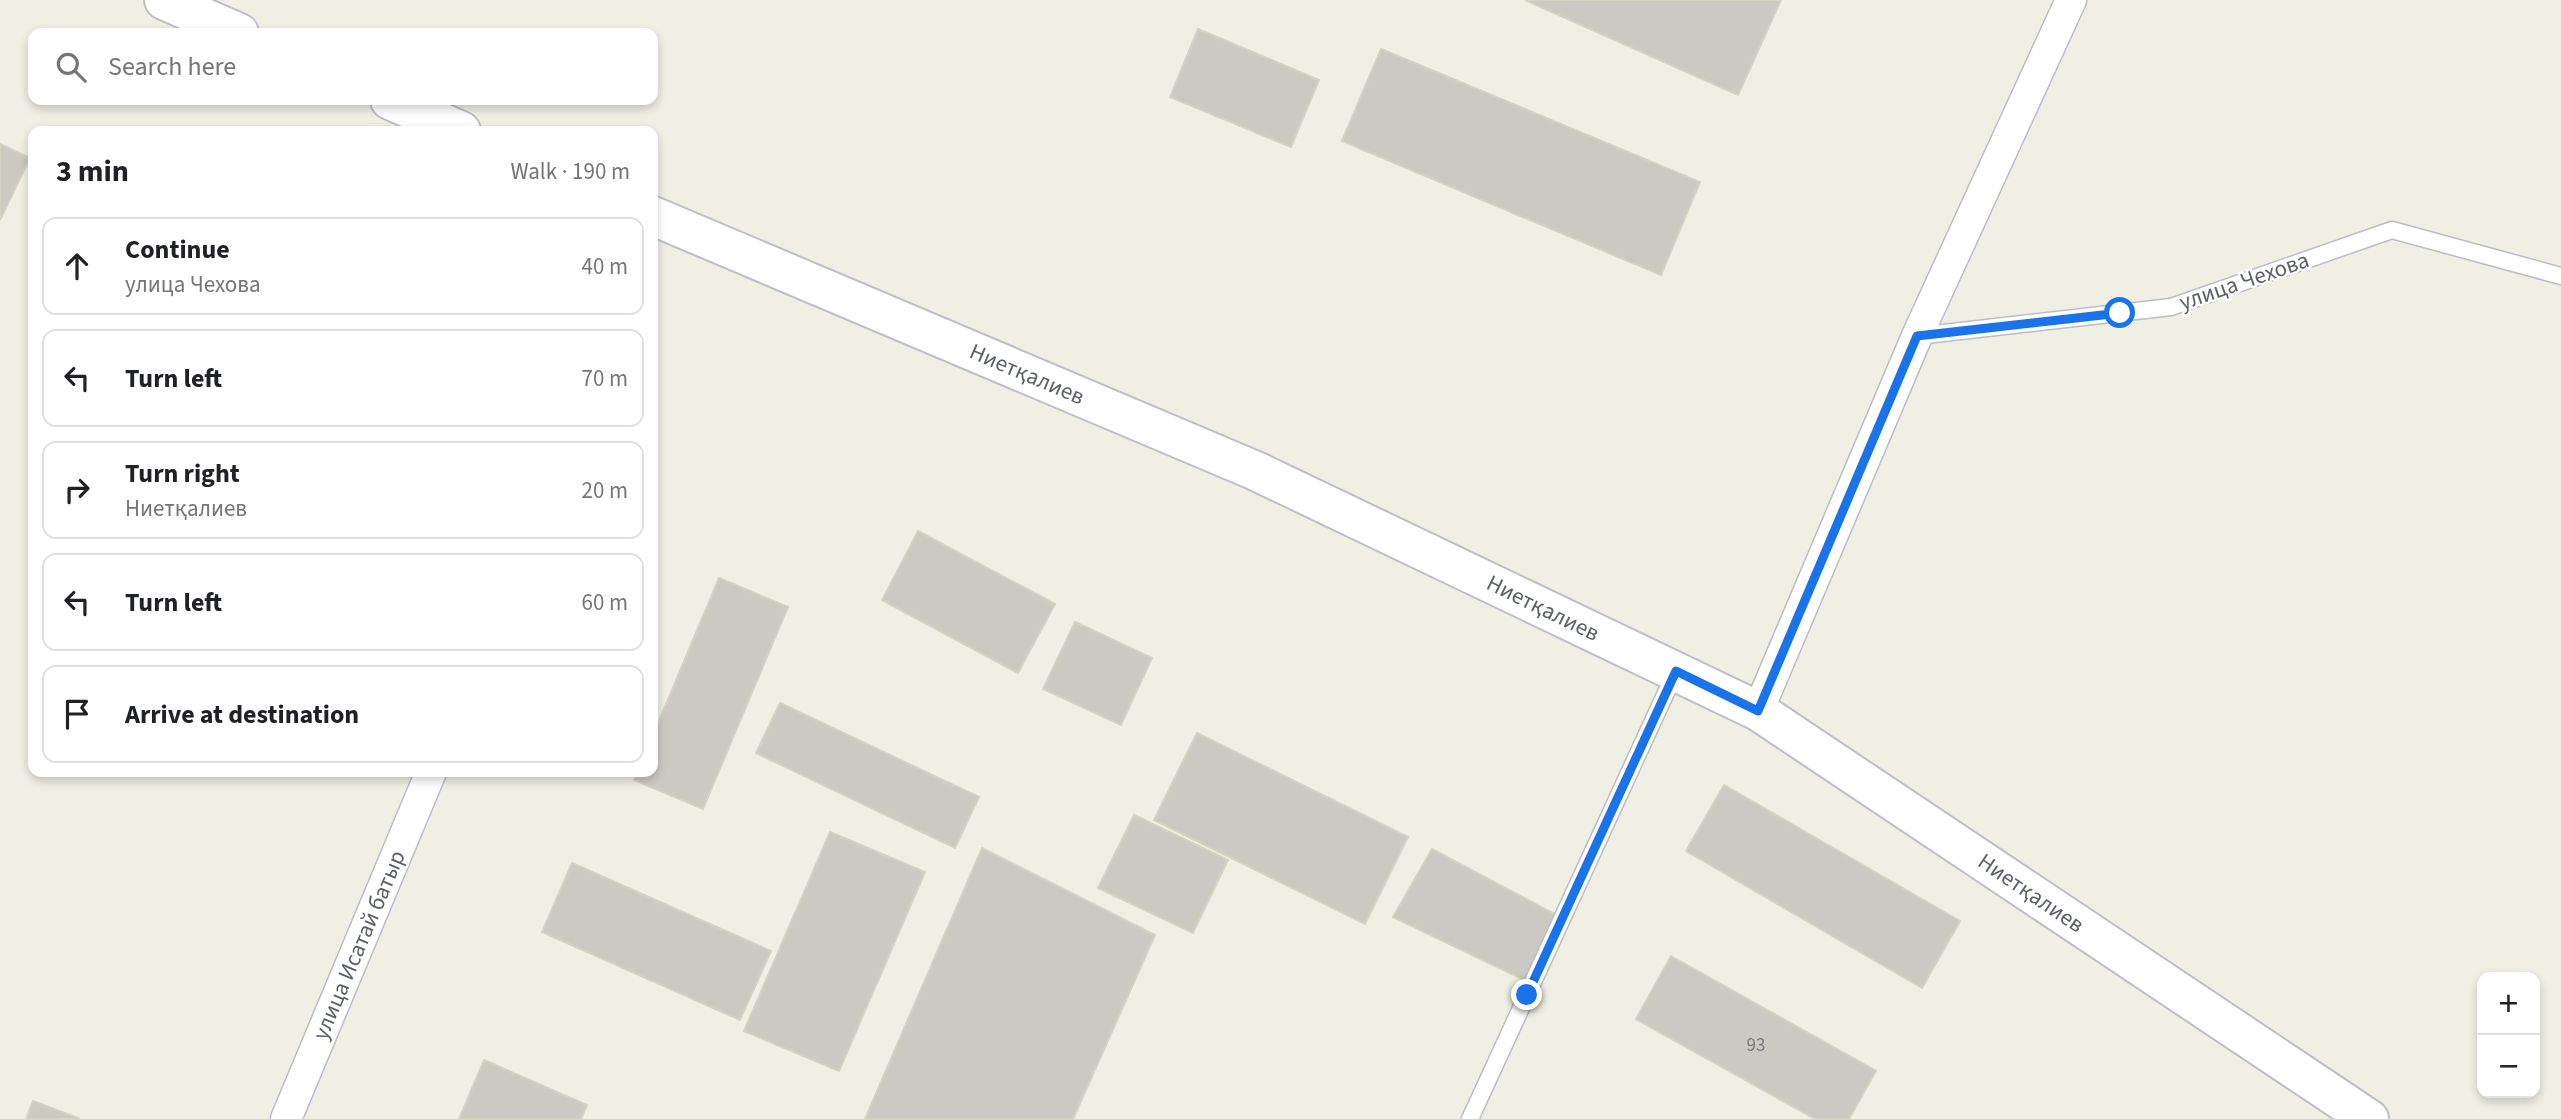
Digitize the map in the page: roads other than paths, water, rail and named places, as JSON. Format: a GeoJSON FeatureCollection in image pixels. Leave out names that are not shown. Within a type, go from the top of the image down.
{"type":"FeatureCollection","features":[{"type":"Feature","properties":{"kind":"street"},"geometry":{"type":"LineString","coordinates":[[164,0],[228,28]]}},
{"type":"Feature","properties":{"kind":"street"},"geometry":{"type":"LineString","coordinates":[[1758,711],[1917,336],[2071,0]]}},
{"type":"Feature","properties":{"kind":"street"},"geometry":{"type":"LineString","coordinates":[[401,105],[450,126]]}},
{"type":"Feature","properties":{"kind":"street","name":"Ниетқалиев"},"geometry":{"type":"LineString","coordinates":[[658,227],[1256,471],[1758,711],[2369,1119]]}},
{"type":"Feature","properties":{"kind":"street","name":"улица Исатай батыр"},"geometry":{"type":"LineString","coordinates":[[286,1119],[429,777]]}},
{"type":"Feature","properties":{"kind":"lane","name":"улица Чехова"},"geometry":{"type":"LineString","coordinates":[[1917,336],[2171,307],[2392,230],[2561,276]]}},
{"type":"Feature","properties":{"kind":"lane"},"geometry":{"type":"LineString","coordinates":[[1470,1119],[1676,671]]}}]}
